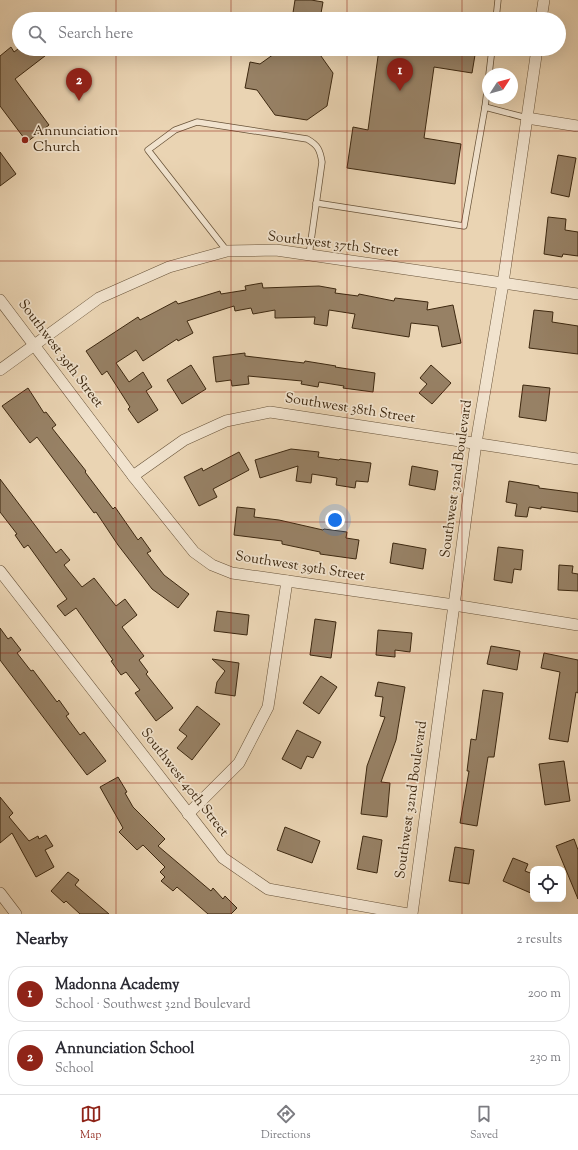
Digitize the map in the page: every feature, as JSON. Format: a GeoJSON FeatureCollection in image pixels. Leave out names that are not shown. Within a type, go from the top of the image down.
{"type":"FeatureCollection","features":[{"type":"Feature","properties":{"kind":"street"},"geometry":{"type":"LineString","coordinates":[[542,12],[544,0]]}},
{"type":"Feature","properties":{"kind":"street","name":"Southwest 32nd Boulevard"},"geometry":{"type":"LineString","coordinates":[[412,914],[476,444],[503,283],[536,56]]}},
{"type":"Feature","properties":{"kind":"street"},"geometry":{"type":"LineString","coordinates":[[527,118],[578,126]]}},
{"type":"Feature","properties":{"kind":"street","name":"Southwest 37th Street"},"geometry":{"type":"LineString","coordinates":[[0,370],[99,298],[169,267],[227,251],[276,250],[578,294]]}},
{"type":"Feature","properties":{"kind":"street","name":"Southwest 39th Street"},"geometry":{"type":"LineString","coordinates":[[0,300],[133,476],[194,552],[212,565],[232,573],[454,605],[578,625]]}},
{"type":"Feature","properties":{"kind":"street","name":"Southwest 38th Street"},"geometry":{"type":"LineString","coordinates":[[133,476],[184,440],[226,421],[270,412],[578,459]]}},
{"type":"Feature","properties":{"kind":"street","name":"Southwest 40th Street"},"geometry":{"type":"LineString","coordinates":[[0,571],[223,858],[268,889],[408,914]]}},
{"type":"Feature","properties":{"kind":"street"},"geometry":{"type":"LineString","coordinates":[[188,814],[239,764],[268,708],[287,581]]}},
{"type":"Feature","properties":{"kind":"street"},"geometry":{"type":"LineString","coordinates":[[1,897],[16,914]]}},
{"type":"Feature","properties":{"kind":"lane"},"geometry":{"type":"LineString","coordinates":[[497,12],[498,0]]}},
{"type":"Feature","properties":{"kind":"lane"},"geometry":{"type":"LineString","coordinates":[[490,68],[491,56]]}},
{"type":"Feature","properties":{"kind":"lane"},"geometry":{"type":"LineString","coordinates":[[316,203],[464,226],[485,104]]}},
{"type":"Feature","properties":{"kind":"lane"},"geometry":{"type":"LineString","coordinates":[[485,107],[527,118]]}},
{"type":"Feature","properties":{"kind":"lane"},"geometry":{"type":"LineString","coordinates":[[227,251],[148,150],[175,130],[197,122],[307,139],[314,143],[320,152],[322,162],[309,255]]}},
{"type":"Feature","properties":{"kind":"building"},"geometry":{"type":"Polygon","coordinates":[[[295,0],[323,2],[321,12],[293,12],[295,0]]]}},
{"type":"Feature","properties":{"kind":"building"},"geometry":{"type":"Polygon","coordinates":[[[11,47],[12,56],[45,56],[15,79],[49,125],[27,142],[0,106],[0,56],[11,47]]]}},
{"type":"Feature","properties":{"kind":"building"},"geometry":{"type":"Polygon","coordinates":[[[271,56],[321,56],[333,73],[327,106],[307,120],[275,115],[257,90],[245,88],[250,62],[260,64],[271,56]]]}},
{"type":"Feature","properties":{"kind":"building"},"geometry":{"type":"Polygon","coordinates":[[[378,56],[475,56],[472,73],[434,67],[424,138],[461,144],[455,184],[347,168],[353,127],[368,130],[378,56]]]}},
{"type":"Feature","properties":{"kind":"building"},"geometry":{"type":"Polygon","coordinates":[[[0,152],[16,174],[0,186],[0,152]]]}},
{"type":"Feature","properties":{"kind":"building"},"geometry":{"type":"Polygon","coordinates":[[[558,155],[576,158],[569,197],[551,193],[558,155]]]}},
{"type":"Feature","properties":{"kind":"building"},"geometry":{"type":"Polygon","coordinates":[[[548,217],[566,219],[565,230],[578,232],[578,256],[563,254],[562,257],[544,254],[548,217]]]}},
{"type":"Feature","properties":{"kind":"building"},"geometry":{"type":"Polygon","coordinates":[[[262,283],[263,288],[319,286],[336,289],[335,293],[358,296],[359,294],[394,301],[395,298],[428,302],[427,310],[453,305],[461,343],[442,347],[438,326],[411,323],[409,337],[352,328],[355,314],[329,310],[327,326],[314,324],[315,317],[275,318],[275,310],[253,314],[251,308],[235,311],[234,306],[187,321],[193,333],[178,341],[177,339],[143,361],[136,350],[116,363],[129,382],[143,372],[152,387],[146,391],[158,410],[138,423],[128,409],[130,407],[107,371],[102,375],[86,351],[138,317],[140,320],[176,301],[178,304],[220,291],[221,294],[246,290],[245,286],[262,283]]]}},
{"type":"Feature","properties":{"kind":"building"},"geometry":{"type":"Polygon","coordinates":[[[534,310],[553,312],[552,322],[578,326],[578,354],[529,348],[534,310]]]}},
{"type":"Feature","properties":{"kind":"building"},"geometry":{"type":"Polygon","coordinates":[[[245,353],[245,356],[304,363],[305,361],[375,373],[373,392],[343,388],[344,386],[319,382],[318,387],[301,384],[302,381],[248,376],[249,384],[232,386],[231,380],[216,382],[213,357],[245,353]]]}},
{"type":"Feature","properties":{"kind":"building"},"geometry":{"type":"Polygon","coordinates":[[[191,365],[206,389],[182,404],[167,380],[191,365]]]}},
{"type":"Feature","properties":{"kind":"building"},"geometry":{"type":"Polygon","coordinates":[[[431,365],[451,383],[432,404],[419,393],[427,384],[420,378],[431,365]]]}},
{"type":"Feature","properties":{"kind":"building"},"geometry":{"type":"Polygon","coordinates":[[[523,385],[550,388],[546,421],[519,417],[523,385]]]}},
{"type":"Feature","properties":{"kind":"building"},"geometry":{"type":"Polygon","coordinates":[[[28,388],[44,413],[46,412],[56,425],[52,428],[86,471],[85,472],[113,509],[115,507],[138,540],[141,537],[151,551],[147,553],[164,575],[189,594],[178,608],[152,589],[118,545],[96,512],[94,513],[37,437],[30,443],[2,406],[28,388]]]}},
{"type":"Feature","properties":{"kind":"building"},"geometry":{"type":"Polygon","coordinates":[[[291,449],[319,452],[318,457],[371,463],[368,482],[356,481],[355,488],[336,485],[337,478],[312,474],[311,483],[296,481],[298,466],[260,478],[255,460],[291,449]]]}},
{"type":"Feature","properties":{"kind":"building"},"geometry":{"type":"Polygon","coordinates":[[[239,452],[249,470],[213,489],[217,497],[199,506],[184,477],[202,468],[203,471],[239,452]]]}},
{"type":"Feature","properties":{"kind":"building"},"geometry":{"type":"Polygon","coordinates":[[[412,466],[438,471],[435,490],[409,485],[412,466]]]}},
{"type":"Feature","properties":{"kind":"building"},"geometry":{"type":"Polygon","coordinates":[[[0,479],[56,553],[61,549],[70,560],[64,565],[82,587],[94,578],[116,606],[125,599],[137,615],[122,627],[144,656],[139,660],[148,672],[146,674],[173,708],[156,721],[135,693],[140,690],[126,672],[121,675],[111,661],[113,660],[76,608],[65,616],[57,606],[67,599],[28,545],[24,548],[15,535],[17,534],[0,512],[0,479]]]}},
{"type":"Feature","properties":{"kind":"building"},"geometry":{"type":"Polygon","coordinates":[[[509,481],[539,486],[539,488],[578,493],[578,512],[541,507],[541,509],[529,507],[527,517],[515,516],[517,504],[506,502],[509,481]]]}},
{"type":"Feature","properties":{"kind":"building"},"geometry":{"type":"Polygon","coordinates":[[[237,507],[255,509],[254,517],[279,520],[323,530],[347,532],[346,538],[359,540],[356,559],[320,554],[320,552],[282,544],[282,541],[234,535],[237,507]]]}},
{"type":"Feature","properties":{"kind":"building"},"geometry":{"type":"Polygon","coordinates":[[[393,543],[426,549],[423,569],[390,563],[393,543]]]}},
{"type":"Feature","properties":{"kind":"building"},"geometry":{"type":"Polygon","coordinates":[[[498,547],[523,550],[521,570],[514,569],[512,583],[494,580],[498,547]]]}},
{"type":"Feature","properties":{"kind":"building"},"geometry":{"type":"Polygon","coordinates":[[[559,565],[573,566],[572,573],[578,574],[578,591],[558,590],[559,565]]]}},
{"type":"Feature","properties":{"kind":"building"},"geometry":{"type":"Polygon","coordinates":[[[217,611],[249,615],[247,635],[214,631],[217,611]]]}},
{"type":"Feature","properties":{"kind":"building"},"geometry":{"type":"Polygon","coordinates":[[[315,619],[336,622],[331,658],[310,655],[315,619]]]}},
{"type":"Feature","properties":{"kind":"building"},"geometry":{"type":"Polygon","coordinates":[[[0,628],[8,639],[11,637],[21,650],[17,653],[31,671],[33,670],[57,702],[59,700],[69,714],[66,716],[80,735],[84,732],[106,761],[87,775],[0,660],[0,628]]]}},
{"type":"Feature","properties":{"kind":"building"},"geometry":{"type":"Polygon","coordinates":[[[378,630],[412,633],[410,652],[395,650],[395,657],[376,655],[378,630]]]}},
{"type":"Feature","properties":{"kind":"building"},"geometry":{"type":"Polygon","coordinates":[[[491,646],[520,651],[517,670],[487,664],[491,646]]]}},
{"type":"Feature","properties":{"kind":"building"},"geometry":{"type":"Polygon","coordinates":[[[544,653],[578,660],[578,693],[576,692],[568,742],[549,739],[560,672],[541,668],[544,653]]]}},
{"type":"Feature","properties":{"kind":"building"},"geometry":{"type":"Polygon","coordinates":[[[212,659],[239,663],[235,696],[215,693],[217,682],[225,671],[212,659]]]}},
{"type":"Feature","properties":{"kind":"building"},"geometry":{"type":"Polygon","coordinates":[[[321,676],[337,687],[319,714],[303,703],[321,676]]]}},
{"type":"Feature","properties":{"kind":"building"},"geometry":{"type":"Polygon","coordinates":[[[378,682],[405,687],[396,740],[381,782],[390,783],[387,817],[361,814],[367,766],[385,717],[380,716],[383,697],[375,696],[378,682]]]}},
{"type":"Feature","properties":{"kind":"building"},"geometry":{"type":"Polygon","coordinates":[[[483,690],[503,693],[494,757],[488,757],[477,826],[460,823],[469,771],[467,771],[471,739],[476,740],[483,690]]]}},
{"type":"Feature","properties":{"kind":"building"},"geometry":{"type":"Polygon","coordinates":[[[197,706],[220,724],[192,760],[177,748],[187,736],[179,730],[197,706]]]}},
{"type":"Feature","properties":{"kind":"building"},"geometry":{"type":"Polygon","coordinates":[[[297,730],[321,742],[313,758],[307,756],[301,769],[282,759],[297,730]]]}},
{"type":"Feature","properties":{"kind":"building"},"geometry":{"type":"Polygon","coordinates":[[[564,761],[570,801],[545,805],[539,764],[564,761]]]}},
{"type":"Feature","properties":{"kind":"building"},"geometry":{"type":"Polygon","coordinates":[[[118,777],[127,792],[125,793],[133,807],[165,839],[158,846],[211,891],[213,888],[223,899],[225,896],[237,908],[231,914],[208,914],[177,887],[173,891],[161,881],[165,877],[160,872],[165,867],[143,845],[137,850],[119,832],[123,828],[100,787],[118,777]]]}},
{"type":"Feature","properties":{"kind":"building"},"geometry":{"type":"Polygon","coordinates":[[[0,797],[13,813],[9,817],[29,841],[38,836],[39,839],[46,835],[53,846],[45,850],[54,867],[36,877],[12,833],[0,843],[0,797]]]}},
{"type":"Feature","properties":{"kind":"building"},"geometry":{"type":"Polygon","coordinates":[[[285,827],[320,841],[312,863],[277,850],[285,827]]]}},
{"type":"Feature","properties":{"kind":"building"},"geometry":{"type":"Polygon","coordinates":[[[363,836],[382,840],[377,873],[357,869],[363,836]]]}},
{"type":"Feature","properties":{"kind":"building"},"geometry":{"type":"Polygon","coordinates":[[[574,839],[578,850],[578,899],[566,870],[566,866],[564,866],[556,846],[574,839]]]}},
{"type":"Feature","properties":{"kind":"building"},"geometry":{"type":"Polygon","coordinates":[[[455,847],[474,850],[469,884],[449,881],[455,847]]]}},
{"type":"Feature","properties":{"kind":"building"},"geometry":{"type":"Polygon","coordinates":[[[513,858],[528,864],[525,871],[530,873],[530,893],[503,881],[513,858]]]}},
{"type":"Feature","properties":{"kind":"building"},"geometry":{"type":"Polygon","coordinates":[[[68,872],[79,880],[75,885],[109,914],[80,914],[66,901],[64,903],[51,891],[68,872]]]}},
{"type":"Feature","properties":{"kind":"place","name":"Madonna Academy"},"geometry":{"type":"Point","coordinates":[400,91]}},
{"type":"Feature","properties":{"kind":"place","name":"Annunciation School"},"geometry":{"type":"Point","coordinates":[79,101]}},
{"type":"Feature","properties":{"kind":"place","name":"Annunciation Church"},"geometry":{"type":"Point","coordinates":[25,140]}}]}
